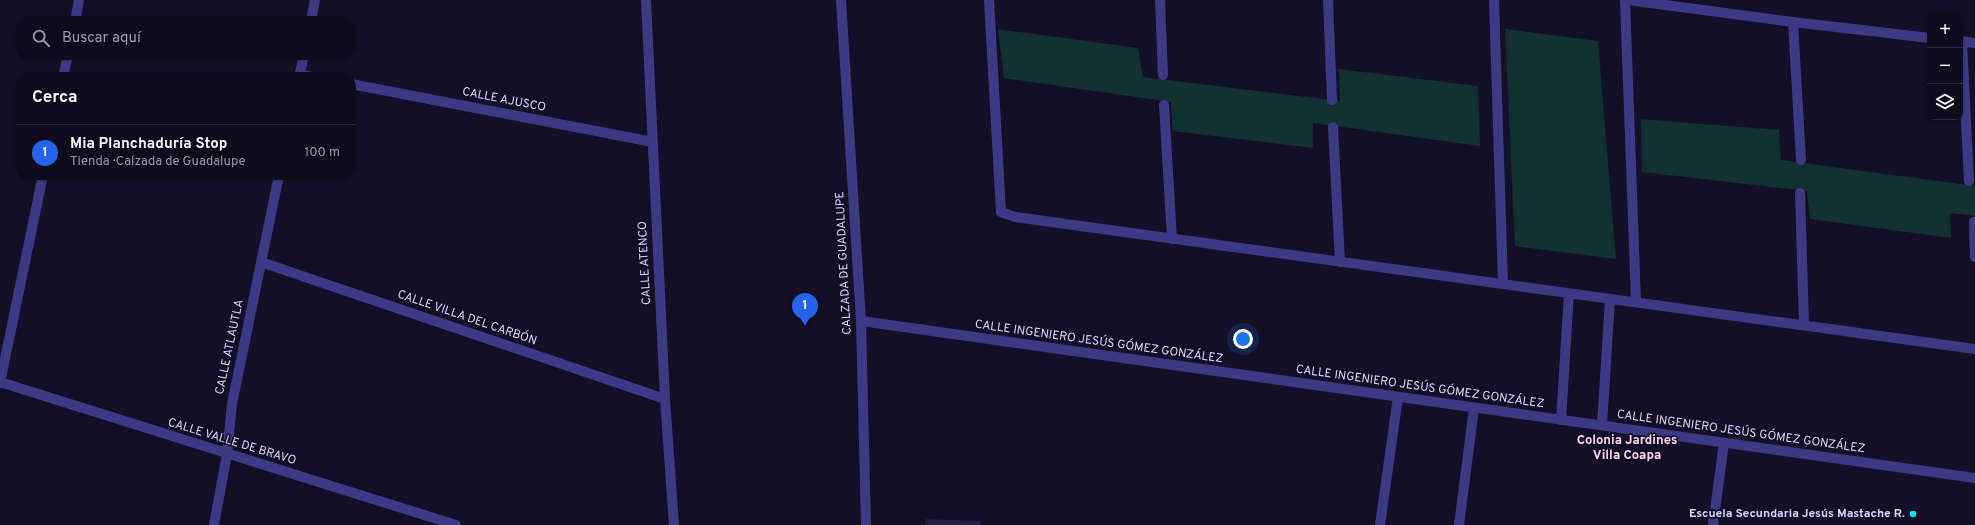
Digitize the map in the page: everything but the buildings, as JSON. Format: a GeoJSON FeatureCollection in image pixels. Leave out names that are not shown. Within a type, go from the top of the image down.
{"type":"FeatureCollection","features":[{"type":"Feature","properties":{"kind":"street"},"geometry":{"type":"LineString","coordinates":[[76,16],[79,0]]}},
{"type":"Feature","properties":{"kind":"street"},"geometry":{"type":"LineString","coordinates":[[312,16],[315,0]]}},
{"type":"Feature","properties":{"kind":"street","name":"CALLE ATENCO"},"geometry":{"type":"LineString","coordinates":[[646,0],[665,399],[674,525]]}},
{"type":"Feature","properties":{"kind":"street","name":"CALZADA DE GUADALUPE"},"geometry":{"type":"LineString","coordinates":[[841,0],[861,322],[866,525]]}},
{"type":"Feature","properties":{"kind":"street"},"geometry":{"type":"LineString","coordinates":[[989,0],[1001,212],[1015,217],[1975,349]]}},
{"type":"Feature","properties":{"kind":"street"},"geometry":{"type":"LineString","coordinates":[[1160,0],[1163,75]]}},
{"type":"Feature","properties":{"kind":"street"},"geometry":{"type":"LineString","coordinates":[[1328,0],[1332,100]]}},
{"type":"Feature","properties":{"kind":"street"},"geometry":{"type":"LineString","coordinates":[[1494,0],[1503,284]]}},
{"type":"Feature","properties":{"kind":"street"},"geometry":{"type":"LineString","coordinates":[[1625,0],[1636,302]]}},
{"type":"Feature","properties":{"kind":"street"},"geometry":{"type":"LineString","coordinates":[[1628,0],[1793,22],[1927,38]]}},
{"type":"Feature","properties":{"kind":"street"},"geometry":{"type":"LineString","coordinates":[[1793,22],[1801,160]]}},
{"type":"Feature","properties":{"kind":"street"},"geometry":{"type":"LineString","coordinates":[[1963,41],[1975,43]]}},
{"type":"Feature","properties":{"kind":"street"},"geometry":{"type":"LineString","coordinates":[[1961,48],[1969,181]]}},
{"type":"Feature","properties":{"kind":"street"},"geometry":{"type":"LineString","coordinates":[[64,72],[67,60]]}},
{"type":"Feature","properties":{"kind":"street"},"geometry":{"type":"LineString","coordinates":[[300,72],[303,60]]}},
{"type":"Feature","properties":{"kind":"street","name":"CALLE AJUSCO"},"geometry":{"type":"LineString","coordinates":[[356,85],[652,142]]}},
{"type":"Feature","properties":{"kind":"street"},"geometry":{"type":"LineString","coordinates":[[1164,105],[1172,239]]}},
{"type":"Feature","properties":{"kind":"street"},"geometry":{"type":"LineString","coordinates":[[1334,127],[1340,262]]}},
{"type":"Feature","properties":{"kind":"street"},"geometry":{"type":"LineString","coordinates":[[0,382],[42,180]]}},
{"type":"Feature","properties":{"kind":"street","name":"CALLE ATLAUTLA"},"geometry":{"type":"LineString","coordinates":[[214,525],[227,454],[232,404],[278,180]]}},
{"type":"Feature","properties":{"kind":"street"},"geometry":{"type":"LineString","coordinates":[[1800,193],[1804,325]]}},
{"type":"Feature","properties":{"kind":"street"},"geometry":{"type":"LineString","coordinates":[[1974,222],[1975,257]]}},
{"type":"Feature","properties":{"kind":"street","name":"CALLE VILLA DEL CARBÓN"},"geometry":{"type":"LineString","coordinates":[[261,262],[665,399]]}},
{"type":"Feature","properties":{"kind":"street"},"geometry":{"type":"LineString","coordinates":[[1561,420],[1569,293]]}},
{"type":"Feature","properties":{"kind":"street"},"geometry":{"type":"LineString","coordinates":[[1602,425],[1610,299]]}},
{"type":"Feature","properties":{"kind":"street","name":"CALLE INGENIERO JESÚS GÓMEZ GONZÁLEZ"},"geometry":{"type":"LineString","coordinates":[[861,322],[1975,478]]}},
{"type":"Feature","properties":{"kind":"street","name":"CALLE VALLE DE BRAVO"},"geometry":{"type":"LineString","coordinates":[[0,382],[456,525]]}},
{"type":"Feature","properties":{"kind":"street"},"geometry":{"type":"LineString","coordinates":[[1380,525],[1398,397]]}},
{"type":"Feature","properties":{"kind":"street"},"geometry":{"type":"LineString","coordinates":[[1459,525],[1474,408]]}},
{"type":"Feature","properties":{"kind":"street"},"geometry":{"type":"LineString","coordinates":[[1713,525],[1724,443]]}},
{"type":"Feature","properties":{"kind":"green space"},"geometry":{"type":"Polygon","coordinates":[[[998,29],[1138,48],[1143,77],[1340,101],[1339,69],[1478,86],[1480,146],[1313,123],[1313,148],[1173,131],[1171,102],[1004,78],[998,29]]]}},
{"type":"Feature","properties":{"kind":"green space"},"geometry":{"type":"Polygon","coordinates":[[[1505,29],[1598,41],[1616,259],[1515,246],[1505,29]]]}},
{"type":"Feature","properties":{"kind":"green space"},"geometry":{"type":"Polygon","coordinates":[[[1641,119],[1779,130],[1781,160],[1975,186],[1975,216],[1950,213],[1951,238],[1810,219],[1807,191],[1642,172],[1641,119]]]}},
{"type":"Feature","properties":{"kind":"place","name":"Mia Planchaduría Stop"},"geometry":{"type":"Point","coordinates":[805,326]}},
{"type":"Feature","properties":{"kind":"place","name":"Escuela Secundaria Jesús Mastache R."},"geometry":{"type":"Point","coordinates":[1913,514]}},
{"type":"Feature","properties":{"kind":"district","name":"Colonia Jardines Villa Coapa"},"geometry":{"type":"Point","coordinates":[1627,448]}}]}
